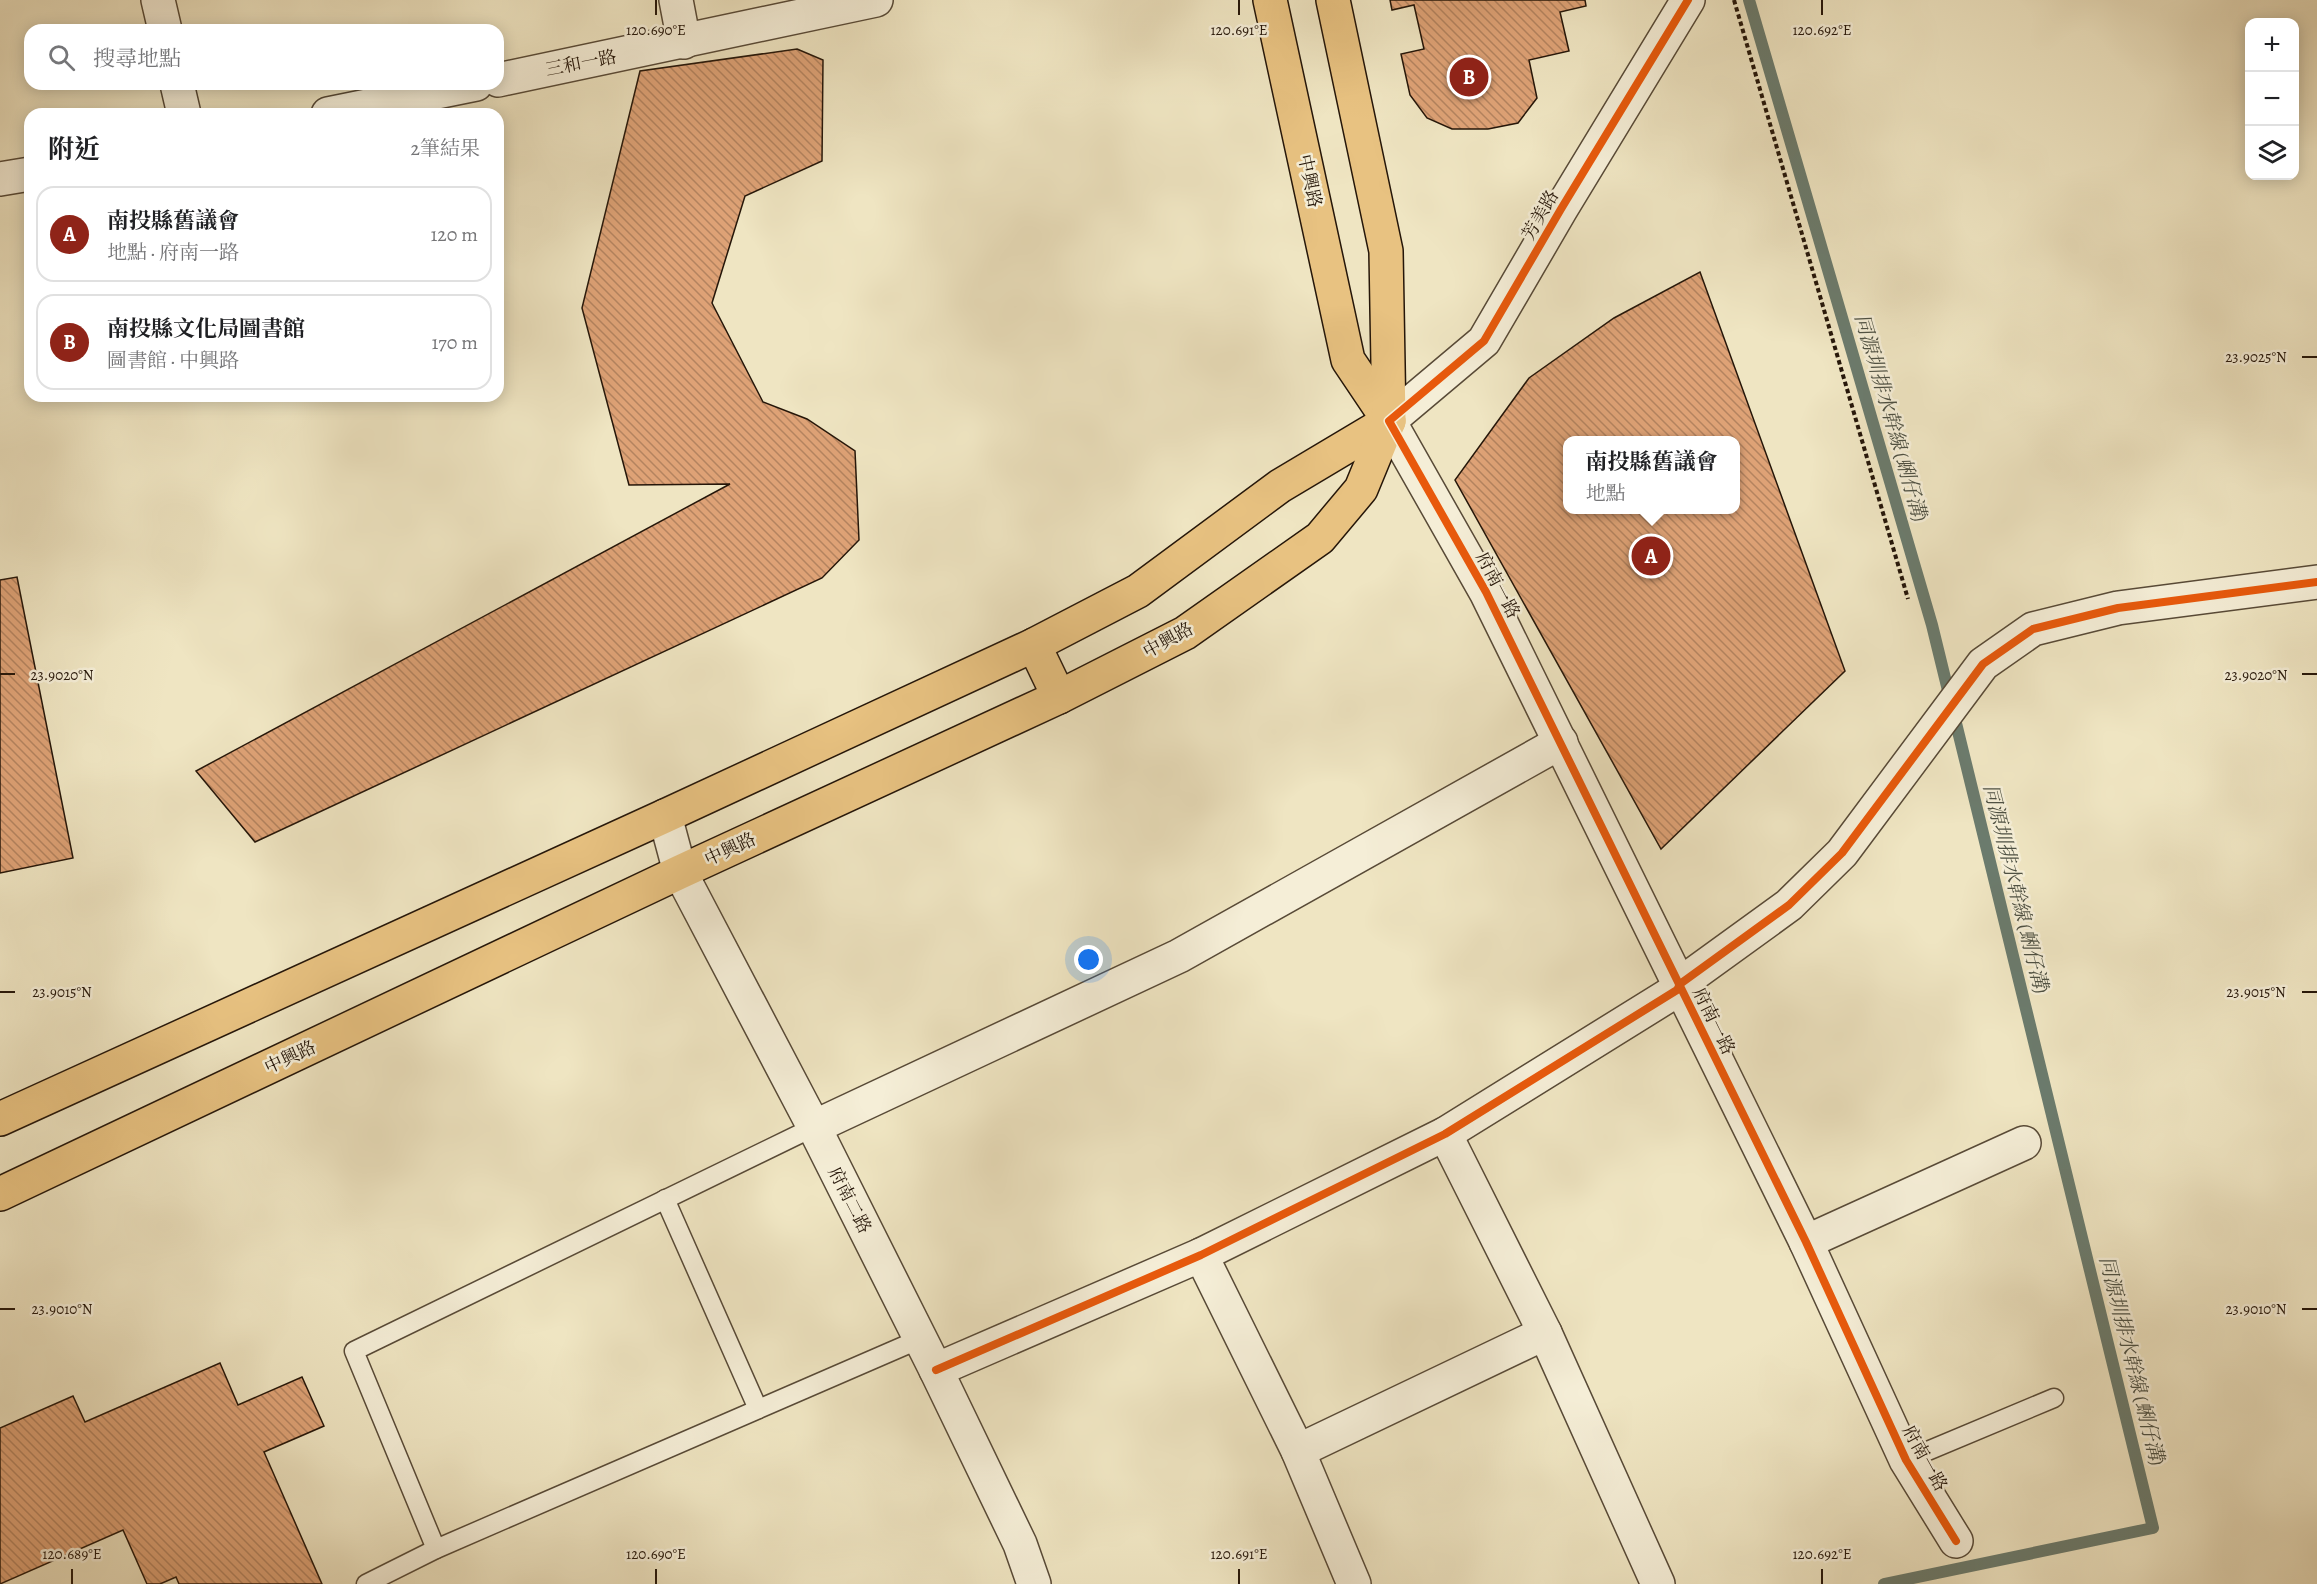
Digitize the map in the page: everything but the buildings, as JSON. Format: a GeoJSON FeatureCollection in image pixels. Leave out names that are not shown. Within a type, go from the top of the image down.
{"type":"FeatureCollection","features":[{"type":"Feature","properties":{"kind":"main road","name":"中興路"},"geometry":{"type":"LineString","coordinates":[[1270,0],[1348,360],[1389,421]]}},
{"type":"Feature","properties":{"kind":"main road","name":"中興路"},"geometry":{"type":"LineString","coordinates":[[0,1194],[680,872],[1059,697],[1185,633],[1320,538],[1361,489],[1389,421],[1386,251],[1333,0]]}},
{"type":"Feature","properties":{"kind":"main road"},"geometry":{"type":"LineString","coordinates":[[0,1119],[1034,645],[1138,591],[1280,486],[1389,421]]}},
{"type":"Feature","properties":{"kind":"main road"},"geometry":{"type":"LineString","coordinates":[[1034,645],[1059,697]]}},
{"type":"Feature","properties":{"kind":"street"},"geometry":{"type":"LineString","coordinates":[[158,0],[164,24]]}},
{"type":"Feature","properties":{"kind":"street"},"geometry":{"type":"LineString","coordinates":[[676,0],[684,42]]}},
{"type":"Feature","properties":{"kind":"street","name":"三和一路"},"geometry":{"type":"LineString","coordinates":[[504,79],[876,0]]}},
{"type":"Feature","properties":{"kind":"street","name":"芳美路"},"geometry":{"type":"LineString","coordinates":[[1389,421],[1484,341],[1688,0]]}},
{"type":"Feature","properties":{"kind":"street"},"geometry":{"type":"LineString","coordinates":[[178,90],[183,108]]}},
{"type":"Feature","properties":{"kind":"street"},"geometry":{"type":"LineString","coordinates":[[358,108],[446,90]]}},
{"type":"Feature","properties":{"kind":"street"},"geometry":{"type":"LineString","coordinates":[[0,179],[24,175]]}},
{"type":"Feature","properties":{"kind":"street","name":"府南一路"},"geometry":{"type":"LineString","coordinates":[[1389,421],[1486,592],[1806,1242],[1906,1460],[1956,1541]]}},
{"type":"Feature","properties":{"kind":"street"},"geometry":{"type":"LineString","coordinates":[[936,1370],[1201,1255],[1445,1134],[1677,990],[1680,984],[1789,905],[1842,853],[1983,664],[2033,629],[2118,608],[2317,582]]}},
{"type":"Feature","properties":{"kind":"street"},"geometry":{"type":"LineString","coordinates":[[814,1127],[1179,956],[1561,742]]}},
{"type":"Feature","properties":{"kind":"street","name":"府南二路"},"geometry":{"type":"LineString","coordinates":[[665,816],[680,872],[814,1127],[936,1370],[1020,1544],[1034,1584]]}},
{"type":"Feature","properties":{"kind":"street"},"geometry":{"type":"LineString","coordinates":[[1445,1134],[1545,1333],[1658,1584]]}},
{"type":"Feature","properties":{"kind":"street"},"geometry":{"type":"LineString","coordinates":[[1806,1242],[2024,1143]]}},
{"type":"Feature","properties":{"kind":"street"},"geometry":{"type":"LineString","coordinates":[[1201,1255],[1298,1451],[1354,1584]]}},
{"type":"Feature","properties":{"kind":"street"},"geometry":{"type":"LineString","coordinates":[[1298,1451],[1545,1333]]}},
{"type":"Feature","properties":{"kind":"lane"},"geometry":{"type":"LineString","coordinates":[[436,1549],[354,1351],[814,1127]]}},
{"type":"Feature","properties":{"kind":"lane"},"geometry":{"type":"LineString","coordinates":[[665,1199],[758,1409]]}},
{"type":"Feature","properties":{"kind":"lane"},"geometry":{"type":"LineString","coordinates":[[366,1584],[436,1549],[920,1339]]}},
{"type":"Feature","properties":{"kind":"lane"},"geometry":{"type":"LineString","coordinates":[[1906,1460],[2054,1398]]}},
{"type":"Feature","properties":{"kind":"path"},"geometry":{"type":"LineString","coordinates":[[1734,0],[1908,599]]}},
{"type":"Feature","properties":{"kind":"waterway","name":"同源圳排水幹線 (蜊仔溝)"},"geometry":{"type":"LineString","coordinates":[[1749,0],[1932,625],[2153,1528],[1884,1584]]}},
{"type":"Feature","properties":{"kind":"cycle path"},"geometry":{"type":"LineString","coordinates":[[1688,0],[1484,341],[1389,421],[1486,592],[1806,1242],[1906,1460],[1956,1541]]}},
{"type":"Feature","properties":{"kind":"cycle path"},"geometry":{"type":"LineString","coordinates":[[936,1370],[1201,1255],[1445,1134],[1677,990],[1680,984],[1789,905],[1842,853],[1983,664],[2033,629],[2118,608],[2317,582]]}},
{"type":"Feature","properties":{"kind":"place","name":"南投縣文化局圖書館"},"geometry":{"type":"Point","coordinates":[1469,77]}},
{"type":"Feature","properties":{"kind":"place","name":"南投縣舊議會"},"geometry":{"type":"Point","coordinates":[1651,556]}}]}
